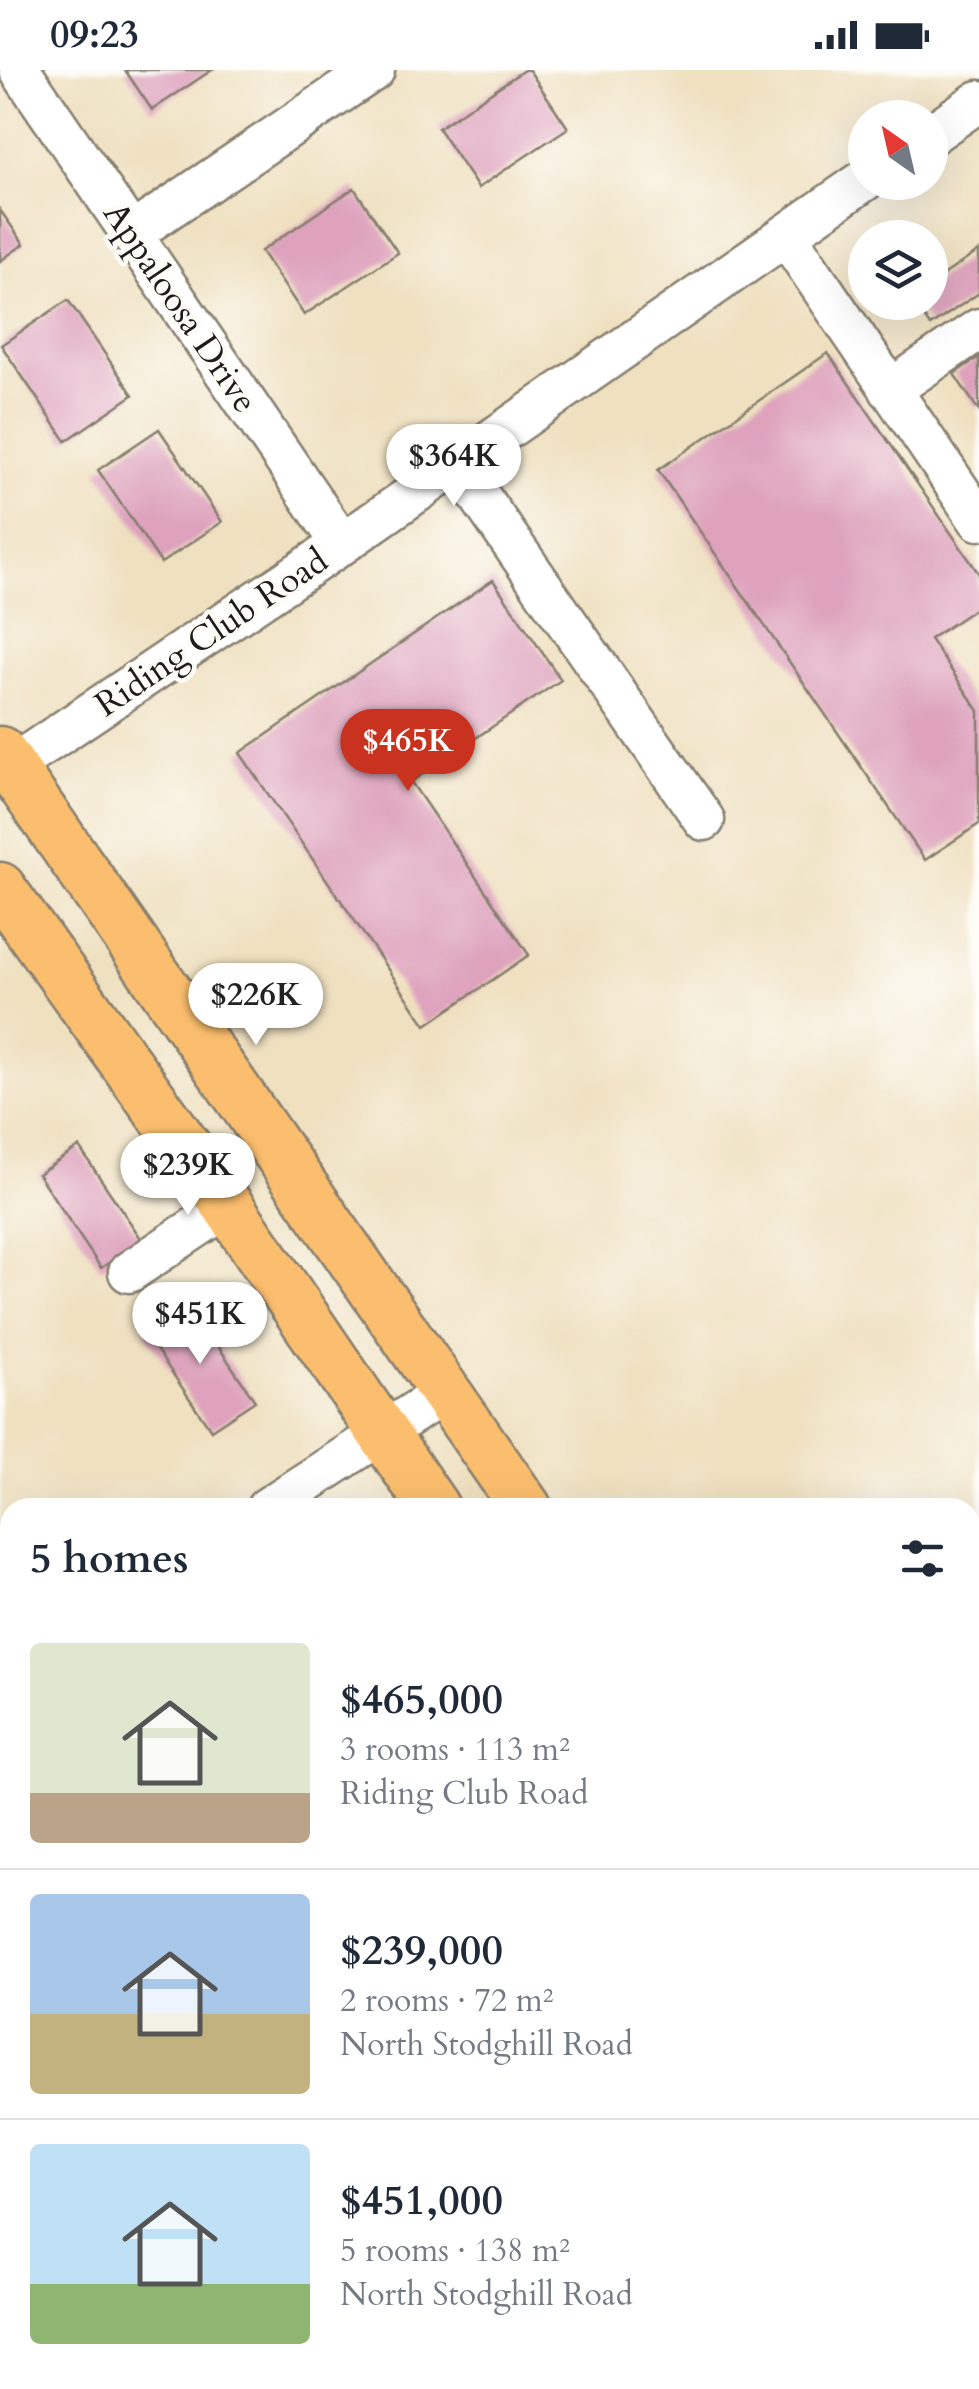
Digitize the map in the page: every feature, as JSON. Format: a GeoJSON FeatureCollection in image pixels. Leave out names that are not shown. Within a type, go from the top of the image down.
{"type":"FeatureCollection","features":[{"type":"Feature","properties":{"kind":"main road"},"geometry":{"type":"LineString","coordinates":[[3,764],[519,1498]]}},
{"type":"Feature","properties":{"kind":"main road"},"geometry":{"type":"LineString","coordinates":[[0,888],[228,1206],[427,1498]]}},
{"type":"Feature","properties":{"kind":"street","name":"Appaloosa Drive"},"geometry":{"type":"LineString","coordinates":[[20,70],[342,544]]}},
{"type":"Feature","properties":{"kind":"street"},"geometry":{"type":"LineString","coordinates":[[132,234],[374,70]]}},
{"type":"Feature","properties":{"kind":"street"},"geometry":{"type":"LineString","coordinates":[[948,123],[979,101]]}},
{"type":"Feature","properties":{"kind":"street","name":"Riding Club Road"},"geometry":{"type":"LineString","coordinates":[[3,764],[342,544],[848,192]]}},
{"type":"Feature","properties":{"kind":"street"},"geometry":{"type":"LineString","coordinates":[[786,235],[979,520]]}},
{"type":"Feature","properties":{"kind":"street"},"geometry":{"type":"LineString","coordinates":[[890,390],[979,329]]}},
{"type":"Feature","properties":{"kind":"street"},"geometry":{"type":"LineString","coordinates":[[457,464],[704,820]]}},
{"type":"Feature","properties":{"kind":"street"},"geometry":{"type":"LineString","coordinates":[[129,1272],[228,1206]]}},
{"type":"Feature","properties":{"kind":"street"},"geometry":{"type":"LineString","coordinates":[[282,1498],[447,1390]]}},
{"type":"Feature","properties":{"kind":"building"},"geometry":{"type":"Polygon","coordinates":[[[125,70],[212,70],[152,110],[125,70]]]}},
{"type":"Feature","properties":{"kind":"building"},"geometry":{"type":"Polygon","coordinates":[[[529,70],[568,128],[478,188],[438,128],[529,70]]]}},
{"type":"Feature","properties":{"kind":"building"},"geometry":{"type":"Polygon","coordinates":[[[354,188],[398,253],[304,315],[261,251],[354,188]]]}},
{"type":"Feature","properties":{"kind":"building"},"geometry":{"type":"Polygon","coordinates":[[[0,210],[24,244],[0,261],[0,210]]]}},
{"type":"Feature","properties":{"kind":"building"},"geometry":{"type":"Polygon","coordinates":[[[979,251],[979,293],[948,314],[948,272],[979,251]]]}},
{"type":"Feature","properties":{"kind":"building"},"geometry":{"type":"Polygon","coordinates":[[[68,300],[133,395],[66,441],[1,345],[68,300]]]}},
{"type":"Feature","properties":{"kind":"building"},"geometry":{"type":"Polygon","coordinates":[[[828,353],[979,574],[979,606],[930,639],[979,711],[979,824],[925,860],[658,470],[828,353]]]}},
{"type":"Feature","properties":{"kind":"building"},"geometry":{"type":"Polygon","coordinates":[[[979,357],[979,411],[954,374],[979,357]]]}},
{"type":"Feature","properties":{"kind":"building"},"geometry":{"type":"Polygon","coordinates":[[[159,429],[222,522],[161,563],[98,470],[159,429]]]}},
{"type":"Feature","properties":{"kind":"building"},"geometry":{"type":"Polygon","coordinates":[[[493,580],[561,680],[411,782],[529,955],[426,1025],[240,753],[493,580]]]}},
{"type":"Feature","properties":{"kind":"building"},"geometry":{"type":"Polygon","coordinates":[[[79,1147],[142,1240],[101,1268],[38,1174],[79,1147]]]}},
{"type":"Feature","properties":{"kind":"building"},"geometry":{"type":"Polygon","coordinates":[[[189,1303],[255,1401],[211,1430],[145,1333],[189,1303]]]}}]}
